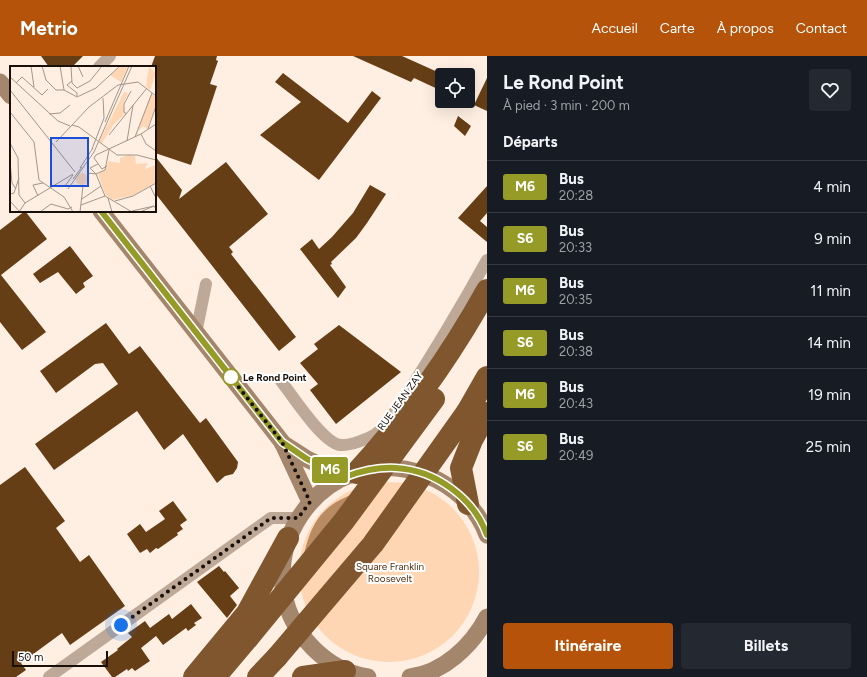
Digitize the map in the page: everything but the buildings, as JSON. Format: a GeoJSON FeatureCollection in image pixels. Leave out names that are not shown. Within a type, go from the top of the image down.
{"type":"FeatureCollection","features":[{"type":"Feature","properties":{"kind":"highway"},"geometry":{"type":"LineString","coordinates":[[350,475],[381,445],[442,363],[487,290]]}},
{"type":"Feature","properties":{"kind":"highway"},"geometry":{"type":"LineString","coordinates":[[215,677],[344,521],[434,399],[487,311]]}},
{"type":"Feature","properties":{"kind":"highway"},"geometry":{"type":"LineString","coordinates":[[477,512],[461,468],[472,440],[477,413],[487,377]]}},
{"type":"Feature","properties":{"kind":"highway"},"geometry":{"type":"LineString","coordinates":[[258,677],[277,657],[373,544],[477,413]]}},
{"type":"Feature","properties":{"kind":"highway"},"geometry":{"type":"LineString","coordinates":[[194,677],[247,613],[288,538]]}},
{"type":"Feature","properties":{"kind":"highway"},"geometry":{"type":"LineString","coordinates":[[303,677],[357,675]]}},
{"type":"Feature","properties":{"kind":"main road"},"geometry":{"type":"LineString","coordinates":[[0,82],[10,95]]}},
{"type":"Feature","properties":{"kind":"main road"},"geometry":{"type":"LineString","coordinates":[[102,212],[282,442],[310,502]]}},
{"type":"Feature","properties":{"kind":"main road"},"geometry":{"type":"LineString","coordinates":[[282,442],[307,459],[350,475]]}},
{"type":"Feature","properties":{"kind":"main road"},"geometry":{"type":"LineString","coordinates":[[357,675],[322,657],[304,638],[290,616],[283,590],[282,564],[288,538],[298,518],[310,502],[326,488],[350,475],[376,469],[396,468],[416,472],[436,479],[453,490],[477,512],[487,535]]}},
{"type":"Feature","properties":{"kind":"main road"},"geometry":{"type":"LineString","coordinates":[[414,677],[438,667],[459,654],[475,636],[487,617]]}},
{"type":"Feature","properties":{"kind":"street"},"geometry":{"type":"LineString","coordinates":[[100,66],[110,56]]}},
{"type":"Feature","properties":{"kind":"street","name":"RUE JEAN ZAY"},"geometry":{"type":"LineString","coordinates":[[282,381],[309,419],[326,438],[339,445],[360,442],[377,432],[394,412],[420,374],[487,260]]}},
{"type":"Feature","properties":{"kind":"street"},"geometry":{"type":"LineString","coordinates":[[196,332],[206,284]]}},
{"type":"Feature","properties":{"kind":"street"},"geometry":{"type":"LineString","coordinates":[[49,677],[271,518],[298,518]]}},
{"type":"Feature","properties":{"kind":"green space","name":"Square Franklin Roosevelt"},"geometry":{"type":"Polygon","coordinates":[[[389,482],[407,484],[423,489],[439,497],[458,515],[464,522],[475,546],[479,572],[477,590],[472,606],[464,622],[446,641],[439,647],[415,658],[389,662],[371,660],[355,655],[339,647],[320,629],[314,622],[303,598],[299,572],[301,554],[306,538],[314,522],[332,503],[339,497],[363,486],[389,482]]]}},
{"type":"Feature","properties":{"kind":"shaded area"},"geometry":{"type":"Polygon","coordinates":[[[359,492],[302,563],[309,538],[318,518],[334,503],[359,492]]]}},
{"type":"Feature","properties":{"kind":"bus line","name":"M6"},"geometry":{"type":"LineString","coordinates":[[102,212],[282,442],[307,459],[345,477],[376,469],[396,468],[416,472],[436,479],[453,490],[468,504],[476,514],[487,535]]}},
{"type":"Feature","properties":{"kind":"place","name":"Le Rond Point"},"geometry":{"type":"Point","coordinates":[231,377]}},
{"type":"Feature","properties":{"kind":"route"},"geometry":{"type":"LineString","coordinates":[[121,625],[271,518],[298,518],[310,502],[282,442],[230,376],[231,377]]}}]}
